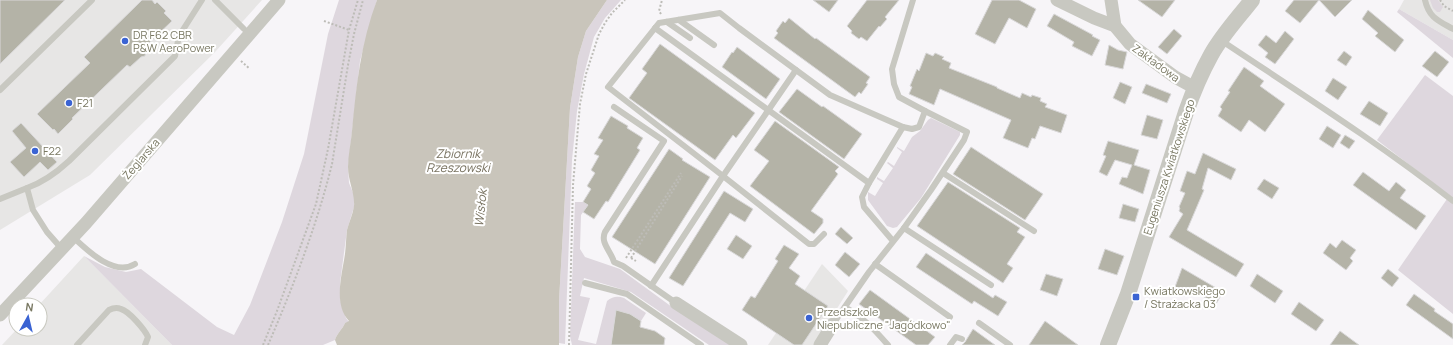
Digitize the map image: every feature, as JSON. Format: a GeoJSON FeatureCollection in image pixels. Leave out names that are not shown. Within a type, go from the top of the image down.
{"type":"FeatureCollection","features":[{"type":"Feature","properties":{"kind":"street","name":"Żeglarska"},"geometry":{"type":"LineString","coordinates":[[0,315],[74,237],[279,0]]}},
{"type":"Feature","properties":{"kind":"street","name":"Zakładowa"},"geometry":{"type":"LineString","coordinates":[[1057,0],[1094,18],[1115,26],[1130,44],[1175,77],[1195,88]]}},
{"type":"Feature","properties":{"kind":"street"},"geometry":{"type":"LineString","coordinates":[[1111,0],[1115,26]]}},
{"type":"Feature","properties":{"kind":"street","name":"Eugeniusza Kwiatkowskiego"},"geometry":{"type":"LineString","coordinates":[[1108,345],[1128,294],[1195,88],[1211,55],[1252,0]]}},
{"type":"Feature","properties":{"kind":"street"},"geometry":{"type":"LineString","coordinates":[[676,304],[741,345]]}},
{"type":"Feature","properties":{"kind":"street"},"geometry":{"type":"LineString","coordinates":[[820,345],[833,324]]}},
{"type":"Feature","properties":{"kind":"lane"},"geometry":{"type":"LineString","coordinates":[[0,90],[92,0]]}},
{"type":"Feature","properties":{"kind":"lane"},"geometry":{"type":"LineString","coordinates":[[0,199],[37,185],[53,176],[69,161],[175,56],[179,36],[202,0]]}},
{"type":"Feature","properties":{"kind":"lane"},"geometry":{"type":"LineString","coordinates":[[215,0],[244,29]]}},
{"type":"Feature","properties":{"kind":"lane"},"geometry":{"type":"LineString","coordinates":[[833,324],[875,264],[904,228],[943,173],[967,132],[900,97],[894,84],[892,69],[913,0]]}},
{"type":"Feature","properties":{"kind":"lane"},"geometry":{"type":"LineString","coordinates":[[1425,0],[1426,7],[1432,17],[1453,29]]}},
{"type":"Feature","properties":{"kind":"lane"},"geometry":{"type":"LineString","coordinates":[[824,234],[814,244],[808,244],[608,87],[659,23],[720,13],[830,95],[903,127],[912,129],[919,127],[925,111]]}},
{"type":"Feature","properties":{"kind":"lane"},"geometry":{"type":"LineString","coordinates":[[679,20],[714,45]]}},
{"type":"Feature","properties":{"kind":"lane"},"geometry":{"type":"LineString","coordinates":[[667,22],[690,38]]}},
{"type":"Feature","properties":{"kind":"lane"},"geometry":{"type":"LineString","coordinates":[[655,28],[869,183]]}},
{"type":"Feature","properties":{"kind":"lane"},"geometry":{"type":"LineString","coordinates":[[1221,40],[1373,141],[1417,172],[1453,201]]}},
{"type":"Feature","properties":{"kind":"lane"},"geometry":{"type":"LineString","coordinates":[[651,286],[723,176],[796,70]]}},
{"type":"Feature","properties":{"kind":"lane"},"geometry":{"type":"LineString","coordinates":[[614,107],[637,121],[664,141],[603,235],[604,243],[614,262],[621,265],[676,304]]}},
{"type":"Feature","properties":{"kind":"lane"},"geometry":{"type":"LineString","coordinates":[[893,241],[864,207],[862,197],[903,127]]}},
{"type":"Feature","properties":{"kind":"lane"},"geometry":{"type":"LineString","coordinates":[[943,173],[1034,231]]}},
{"type":"Feature","properties":{"kind":"lane"},"geometry":{"type":"LineString","coordinates":[[27,188],[34,210],[47,232],[62,249]]}},
{"type":"Feature","properties":{"kind":"lane"},"geometry":{"type":"LineString","coordinates":[[904,228],[990,285]]}},
{"type":"Feature","properties":{"kind":"lane"},"geometry":{"type":"LineString","coordinates":[[74,237],[88,252],[108,264],[126,267],[135,264]]}},
{"type":"Feature","properties":{"kind":"lane"},"geometry":{"type":"LineString","coordinates":[[875,264],[950,317]]}},
{"type":"Feature","properties":{"kind":"lane"},"geometry":{"type":"LineString","coordinates":[[586,283],[627,294],[701,345]]}},
{"type":"Feature","properties":{"kind":"lane"},"geometry":{"type":"LineString","coordinates":[[77,345],[108,310],[116,307],[124,309],[146,332],[148,337],[145,345]]}},
{"type":"Feature","properties":{"kind":"lane"},"geometry":{"type":"LineString","coordinates":[[845,307],[863,318],[888,345]]}},
{"type":"Feature","properties":{"kind":"lane"},"geometry":{"type":"LineString","coordinates":[[979,323],[1010,345]]}},
{"type":"Feature","properties":{"kind":"lane"},"geometry":{"type":"LineString","coordinates":[[950,345],[956,337],[962,339]]}},
{"type":"Feature","properties":{"kind":"path"},"geometry":{"type":"LineString","coordinates":[[263,345],[280,304],[316,204],[328,149],[349,30],[358,0]]}},
{"type":"Feature","properties":{"kind":"path"},"geometry":{"type":"LineString","coordinates":[[268,345],[284,306],[327,184],[332,164],[349,57],[363,0]]}},
{"type":"Feature","properties":{"kind":"path"},"geometry":{"type":"LineString","coordinates":[[569,345],[573,186],[580,104],[586,74],[598,34],[612,13],[625,0]]}},
{"type":"Feature","properties":{"kind":"path"},"geometry":{"type":"LineString","coordinates":[[659,11],[662,0]]}},
{"type":"Feature","properties":{"kind":"path"},"geometry":{"type":"LineString","coordinates":[[1440,0],[1444,6],[1453,11]]}},
{"type":"Feature","properties":{"kind":"path"},"geometry":{"type":"LineString","coordinates":[[324,21],[349,30]]}},
{"type":"Feature","properties":{"kind":"path"},"geometry":{"type":"LineString","coordinates":[[621,265],[681,173]]}},
{"type":"Feature","properties":{"kind":"path"},"geometry":{"type":"LineString","coordinates":[[631,258],[682,176]]}},
{"type":"Feature","properties":{"kind":"shaded area"},"geometry":{"type":"Polygon","coordinates":[[[0,0],[262,0],[215,52],[90,175],[0,230],[0,0]]]}},
{"type":"Feature","properties":{"kind":"shaded area"},"geometry":{"type":"Polygon","coordinates":[[[339,0],[377,0],[360,61],[348,168],[349,183],[354,195],[354,207],[347,230],[340,283],[340,299],[346,318],[349,322],[345,323],[335,340],[323,345],[172,345],[84,256],[105,267],[126,272],[141,269],[217,327],[234,335],[250,305],[282,222],[304,154],[328,34],[339,0]]]}},
{"type":"Feature","properties":{"kind":"shaded area"},"geometry":{"type":"Polygon","coordinates":[[[607,0],[621,0],[605,18],[594,37],[584,74],[577,111],[572,160],[565,344],[559,343],[559,301],[570,108],[578,57],[586,31],[607,0]]]}},
{"type":"Feature","properties":{"kind":"shaded area"},"geometry":{"type":"Polygon","coordinates":[[[1404,0],[1453,0],[1453,40],[1399,9],[1404,0]]]}},
{"type":"Feature","properties":{"kind":"shaded area"},"geometry":{"type":"Polygon","coordinates":[[[1430,0],[1438,0],[1443,7],[1440,12],[1437,12],[1433,8],[1430,0]]]}},
{"type":"Feature","properties":{"kind":"shaded area"},"geometry":{"type":"Polygon","coordinates":[[[1399,9],[1453,40],[1453,58],[1397,12],[1399,9]]]}},
{"type":"Feature","properties":{"kind":"shaded area"},"geometry":{"type":"Polygon","coordinates":[[[1425,75],[1453,96],[1453,198],[1377,140],[1425,75]]]}},
{"type":"Feature","properties":{"kind":"shaded area"},"geometry":{"type":"Polygon","coordinates":[[[931,118],[960,132],[960,135],[921,198],[897,227],[893,228],[887,226],[868,200],[868,192],[875,196],[883,183],[877,179],[877,177],[884,181],[893,168],[887,163],[888,162],[894,166],[902,152],[897,147],[904,151],[912,137],[920,131],[931,118]]]}},
{"type":"Feature","properties":{"kind":"shaded area"},"geometry":{"type":"Polygon","coordinates":[[[1447,199],[1453,204],[1453,314],[1398,270],[1447,199]]]}},
{"type":"Feature","properties":{"kind":"shaded area"},"geometry":{"type":"Polygon","coordinates":[[[575,202],[583,202],[588,205],[581,215],[580,249],[585,257],[620,269],[672,307],[730,345],[709,345],[631,292],[584,278],[580,296],[590,298],[578,340],[596,344],[607,301],[613,297],[624,298],[646,313],[641,321],[630,314],[616,310],[611,345],[572,345],[570,336],[575,202]]]}},
{"type":"Feature","properties":{"kind":"shaded area"},"geometry":{"type":"Polygon","coordinates":[[[84,256],[172,345],[2,345],[10,337],[48,337],[48,297],[46,297],[84,256]]]}},
{"type":"Feature","properties":{"kind":"shaded area","name":"Przedszkole Niepubliczne \"Jagódkowo\""},"geometry":{"type":"Polygon","coordinates":[[[822,264],[848,291],[814,345],[768,345],[822,264]]]}},
{"type":"Feature","properties":{"kind":"water","name":"Zbiornik Rzeszowski"},"geometry":{"type":"Polygon","coordinates":[[[377,0],[607,0],[586,31],[578,57],[570,108],[559,301],[559,345],[337,345],[335,340],[336,338],[345,323],[349,321],[344,314],[340,298],[347,230],[354,206],[349,177],[348,158],[363,48],[371,16],[377,0]]]}},
{"type":"Feature","properties":{"kind":"building"},"geometry":{"type":"Polygon","coordinates":[[[0,0],[65,0],[0,64],[0,0]]]}},
{"type":"Feature","properties":{"kind":"building","name":"DR F62 CBR P&W AeroPower"},"geometry":{"type":"Polygon","coordinates":[[[142,0],[152,0],[155,4],[157,2],[166,11],[164,13],[172,21],[149,43],[152,46],[146,51],[145,56],[141,57],[130,67],[127,65],[72,118],[73,119],[58,134],[37,114],[90,63],[84,57],[142,0]]]}},
{"type":"Feature","properties":{"kind":"building"},"geometry":{"type":"Polygon","coordinates":[[[813,0],[838,0],[829,12],[813,0]]]}},
{"type":"Feature","properties":{"kind":"building"},"geometry":{"type":"Polygon","coordinates":[[[867,0],[899,0],[885,17],[887,19],[880,27],[879,26],[867,41],[861,37],[859,39],[851,33],[852,31],[847,26],[867,0]]]}},
{"type":"Feature","properties":{"kind":"building"},"geometry":{"type":"Polygon","coordinates":[[[992,0],[1019,0],[1036,9],[1027,28],[1009,18],[995,44],[975,34],[992,0]]]}},
{"type":"Feature","properties":{"kind":"building"},"geometry":{"type":"Polygon","coordinates":[[[1138,0],[1175,0],[1162,17],[1138,0]]]}},
{"type":"Feature","properties":{"kind":"building"},"geometry":{"type":"Polygon","coordinates":[[[1294,0],[1319,0],[1300,23],[1285,11],[1294,0]]]}},
{"type":"Feature","properties":{"kind":"building"},"geometry":{"type":"Polygon","coordinates":[[[1319,0],[1352,0],[1335,17],[1319,0]]]}},
{"type":"Feature","properties":{"kind":"building"},"geometry":{"type":"Polygon","coordinates":[[[1368,10],[1404,40],[1395,52],[1375,36],[1378,33],[1362,19],[1368,10]]]}},
{"type":"Feature","properties":{"kind":"building"},"geometry":{"type":"Polygon","coordinates":[[[1054,14],[1100,40],[1092,56],[1072,46],[1074,42],[1047,26],[1054,14]]]}},
{"type":"Feature","properties":{"kind":"building"},"geometry":{"type":"Polygon","coordinates":[[[789,18],[815,39],[816,38],[870,77],[866,83],[868,84],[861,94],[859,92],[855,97],[774,38],[778,33],[776,31],[783,21],[785,23],[789,18]]]}},
{"type":"Feature","properties":{"kind":"building"},"geometry":{"type":"Polygon","coordinates":[[[1174,29],[1182,36],[1167,54],[1158,47],[1174,29]]]}},
{"type":"Feature","properties":{"kind":"building"},"geometry":{"type":"Polygon","coordinates":[[[1285,31],[1294,39],[1275,64],[1265,57],[1268,53],[1258,45],[1266,35],[1276,43],[1285,31]]]}},
{"type":"Feature","properties":{"kind":"building"},"geometry":{"type":"Polygon","coordinates":[[[660,44],[755,113],[736,138],[733,135],[715,160],[629,98],[647,73],[642,69],[660,44]]]}},
{"type":"Feature","properties":{"kind":"building"},"geometry":{"type":"Polygon","coordinates":[[[1109,45],[1118,50],[1127,52],[1123,69],[1105,65],[1109,45]]]}},
{"type":"Feature","properties":{"kind":"building"},"geometry":{"type":"Polygon","coordinates":[[[737,47],[780,79],[766,99],[722,67],[737,47]]]}},
{"type":"Feature","properties":{"kind":"building"},"geometry":{"type":"Polygon","coordinates":[[[1344,51],[1352,57],[1346,66],[1337,60],[1344,51]]]}},
{"type":"Feature","properties":{"kind":"building"},"geometry":{"type":"Polygon","coordinates":[[[1435,51],[1449,62],[1437,77],[1422,66],[1435,51]]]}},
{"type":"Feature","properties":{"kind":"building"},"geometry":{"type":"Polygon","coordinates":[[[926,53],[933,56],[935,53],[944,57],[942,59],[951,63],[949,68],[1020,98],[1022,93],[1031,97],[1032,95],[1041,98],[1040,101],[1047,104],[1045,107],[1067,115],[1061,133],[1040,126],[1035,139],[1032,138],[1028,148],[1003,138],[1011,120],[940,89],[934,105],[909,94],[912,87],[910,86],[917,69],[919,71],[926,53]]]}},
{"type":"Feature","properties":{"kind":"building"},"geometry":{"type":"Polygon","coordinates":[[[1244,67],[1264,81],[1260,86],[1285,104],[1265,132],[1249,120],[1241,132],[1218,116],[1222,109],[1220,107],[1230,92],[1228,91],[1244,67]]]}},
{"type":"Feature","properties":{"kind":"building"},"geometry":{"type":"Polygon","coordinates":[[[1333,78],[1347,87],[1338,100],[1325,91],[1333,78]]]}},
{"type":"Feature","properties":{"kind":"building"},"geometry":{"type":"Polygon","coordinates":[[[1120,82],[1132,87],[1125,104],[1113,98],[1120,82]]]}},
{"type":"Feature","properties":{"kind":"building"},"geometry":{"type":"Polygon","coordinates":[[[1146,84],[1171,94],[1167,103],[1142,93],[1146,84]]]}},
{"type":"Feature","properties":{"kind":"building"},"geometry":{"type":"Polygon","coordinates":[[[797,89],[862,134],[844,159],[779,112],[797,89]]]}},
{"type":"Feature","properties":{"kind":"building"},"geometry":{"type":"Polygon","coordinates":[[[1369,101],[1388,113],[1380,126],[1360,114],[1369,101]]]}},
{"type":"Feature","properties":{"kind":"building"},"geometry":{"type":"Polygon","coordinates":[[[1147,115],[1163,120],[1157,139],[1141,135],[1147,115]]]}},
{"type":"Feature","properties":{"kind":"building"},"geometry":{"type":"Polygon","coordinates":[[[611,116],[628,126],[627,128],[643,138],[637,148],[640,150],[608,202],[606,201],[594,219],[583,212],[588,205],[583,202],[591,189],[587,186],[595,173],[591,170],[599,156],[594,154],[603,140],[598,138],[611,116]]]}},
{"type":"Feature","properties":{"kind":"building"},"geometry":{"type":"Polygon","coordinates":[[[775,121],[839,167],[835,171],[838,174],[811,211],[823,219],[823,223],[814,234],[750,186],[769,161],[754,150],[775,121]]]}},
{"type":"Feature","properties":{"kind":"building","name":"F22"},"geometry":{"type":"Polygon","coordinates":[[[21,123],[57,162],[48,170],[40,162],[24,177],[10,162],[26,148],[12,131],[21,123]]]}},
{"type":"Feature","properties":{"kind":"building"},"geometry":{"type":"Polygon","coordinates":[[[1327,126],[1341,135],[1333,148],[1319,139],[1327,126]]]}},
{"type":"Feature","properties":{"kind":"building"},"geometry":{"type":"Polygon","coordinates":[[[1345,135],[1355,141],[1349,149],[1340,143],[1345,135]]]}},
{"type":"Feature","properties":{"kind":"building"},"geometry":{"type":"Polygon","coordinates":[[[1108,141],[1139,150],[1134,165],[1150,170],[1143,194],[1119,184],[1122,177],[1127,178],[1132,165],[1115,160],[1107,176],[1099,172],[1106,156],[1103,155],[1108,141]]]}},
{"type":"Feature","properties":{"kind":"building"},"geometry":{"type":"Polygon","coordinates":[[[971,147],[1043,194],[1025,220],[953,174],[971,147]]]}},
{"type":"Feature","properties":{"kind":"building"},"geometry":{"type":"Polygon","coordinates":[[[669,149],[683,159],[682,160],[710,177],[655,264],[612,237],[669,149]]]}},
{"type":"Feature","properties":{"kind":"building"},"geometry":{"type":"Polygon","coordinates":[[[1203,153],[1236,169],[1231,180],[1208,168],[1202,189],[1204,190],[1187,230],[1244,264],[1236,277],[1169,237],[1183,214],[1179,211],[1179,207],[1185,193],[1180,191],[1187,171],[1195,174],[1203,153]]]}},
{"type":"Feature","properties":{"kind":"building"},"geometry":{"type":"Polygon","coordinates":[[[1363,172],[1389,191],[1396,182],[1406,190],[1400,198],[1426,216],[1416,230],[1353,185],[1363,172]]]}},
{"type":"Feature","properties":{"kind":"building"},"geometry":{"type":"Polygon","coordinates":[[[1264,179],[1279,188],[1272,199],[1257,189],[1264,179]]]}},
{"type":"Feature","properties":{"kind":"building"},"geometry":{"type":"Polygon","coordinates":[[[948,182],[1020,228],[1017,232],[1025,237],[1007,264],[1013,268],[1003,283],[917,226],[948,182]]]}},
{"type":"Feature","properties":{"kind":"building"},"geometry":{"type":"Polygon","coordinates":[[[724,191],[753,209],[745,222],[730,213],[683,286],[669,278],[724,191]]]}},
{"type":"Feature","properties":{"kind":"building"},"geometry":{"type":"Polygon","coordinates":[[[1123,204],[1139,209],[1135,222],[1119,218],[1123,204]]]}},
{"type":"Feature","properties":{"kind":"building"},"geometry":{"type":"Polygon","coordinates":[[[841,227],[853,238],[847,244],[835,234],[841,227]]]}},
{"type":"Feature","properties":{"kind":"building"},"geometry":{"type":"Polygon","coordinates":[[[736,235],[752,246],[743,259],[727,249],[736,235]]]}},
{"type":"Feature","properties":{"kind":"building"},"geometry":{"type":"Polygon","coordinates":[[[1342,240],[1356,250],[1350,258],[1353,261],[1346,270],[1323,253],[1330,243],[1336,248],[1342,240]]]}},
{"type":"Feature","properties":{"kind":"building"},"geometry":{"type":"Polygon","coordinates":[[[784,245],[799,254],[789,268],[800,276],[795,284],[828,306],[802,345],[794,345],[742,310],[751,296],[755,298],[778,261],[775,259],[784,245]]]}},
{"type":"Feature","properties":{"kind":"building"},"geometry":{"type":"Polygon","coordinates":[[[1105,249],[1124,256],[1117,275],[1098,269],[1105,249]]]}},
{"type":"Feature","properties":{"kind":"building"},"geometry":{"type":"Polygon","coordinates":[[[845,252],[860,264],[849,277],[835,265],[845,252]]]}},
{"type":"Feature","properties":{"kind":"building"},"geometry":{"type":"Polygon","coordinates":[[[926,253],[993,298],[995,295],[1007,302],[998,316],[974,301],[972,304],[916,267],[926,253]]]}},
{"type":"Feature","properties":{"kind":"building"},"geometry":{"type":"Polygon","coordinates":[[[1182,268],[1223,292],[1216,304],[1196,292],[1185,296],[1178,293],[1175,287],[1182,268]]]}},
{"type":"Feature","properties":{"kind":"building"},"geometry":{"type":"Polygon","coordinates":[[[1388,269],[1399,278],[1392,287],[1381,278],[1388,269]]]}},
{"type":"Feature","properties":{"kind":"building"},"geometry":{"type":"Polygon","coordinates":[[[1046,274],[1063,279],[1057,296],[1040,290],[1046,274]]]}},
{"type":"Feature","properties":{"kind":"building"},"geometry":{"type":"Polygon","coordinates":[[[1257,274],[1283,291],[1275,303],[1250,286],[1257,274]]]}},
{"type":"Feature","properties":{"kind":"building"},"geometry":{"type":"Polygon","coordinates":[[[870,290],[935,337],[928,345],[916,345],[859,304],[870,290]]]}},
{"type":"Feature","properties":{"kind":"building"},"geometry":{"type":"Polygon","coordinates":[[[1414,294],[1435,309],[1434,311],[1453,324],[1453,339],[1406,305],[1414,294]]]}},
{"type":"Feature","properties":{"kind":"building"},"geometry":{"type":"Polygon","coordinates":[[[1299,302],[1324,320],[1316,331],[1291,314],[1299,302]]]}},
{"type":"Feature","properties":{"kind":"building"},"geometry":{"type":"Polygon","coordinates":[[[616,310],[630,314],[641,321],[640,327],[655,331],[665,338],[664,345],[611,345],[616,310]]]}},
{"type":"Feature","properties":{"kind":"building"},"geometry":{"type":"Polygon","coordinates":[[[1045,321],[1078,345],[1029,345],[1045,321]]]}},
{"type":"Feature","properties":{"kind":"building"},"geometry":{"type":"Polygon","coordinates":[[[973,329],[995,345],[962,345],[973,329]]]}},
{"type":"Feature","properties":{"kind":"building"},"geometry":{"type":"Polygon","coordinates":[[[1340,331],[1359,345],[1330,345],[1340,331]]]}},
{"type":"Feature","properties":{"kind":"place","name":"DR F62 CBR P&W AeroPower"},"geometry":{"type":"Point","coordinates":[125,41]}},
{"type":"Feature","properties":{"kind":"place","name":"F21"},"geometry":{"type":"Point","coordinates":[69,103]}},
{"type":"Feature","properties":{"kind":"place","name":"F22"},"geometry":{"type":"Point","coordinates":[35,151]}},
{"type":"Feature","properties":{"kind":"place","name":"Kwiatkowskiego / Strażacka 03"},"geometry":{"type":"Point","coordinates":[1136,297]}},
{"type":"Feature","properties":{"kind":"place","name":"Przedszkole Niepubliczne \"Jagódkowo\""},"geometry":{"type":"Point","coordinates":[809,318]}},
{"type":"Feature","properties":{"kind":"water label","name":"Wisłok"},"geometry":{"type":"Point","coordinates":[481,208]}}]}
